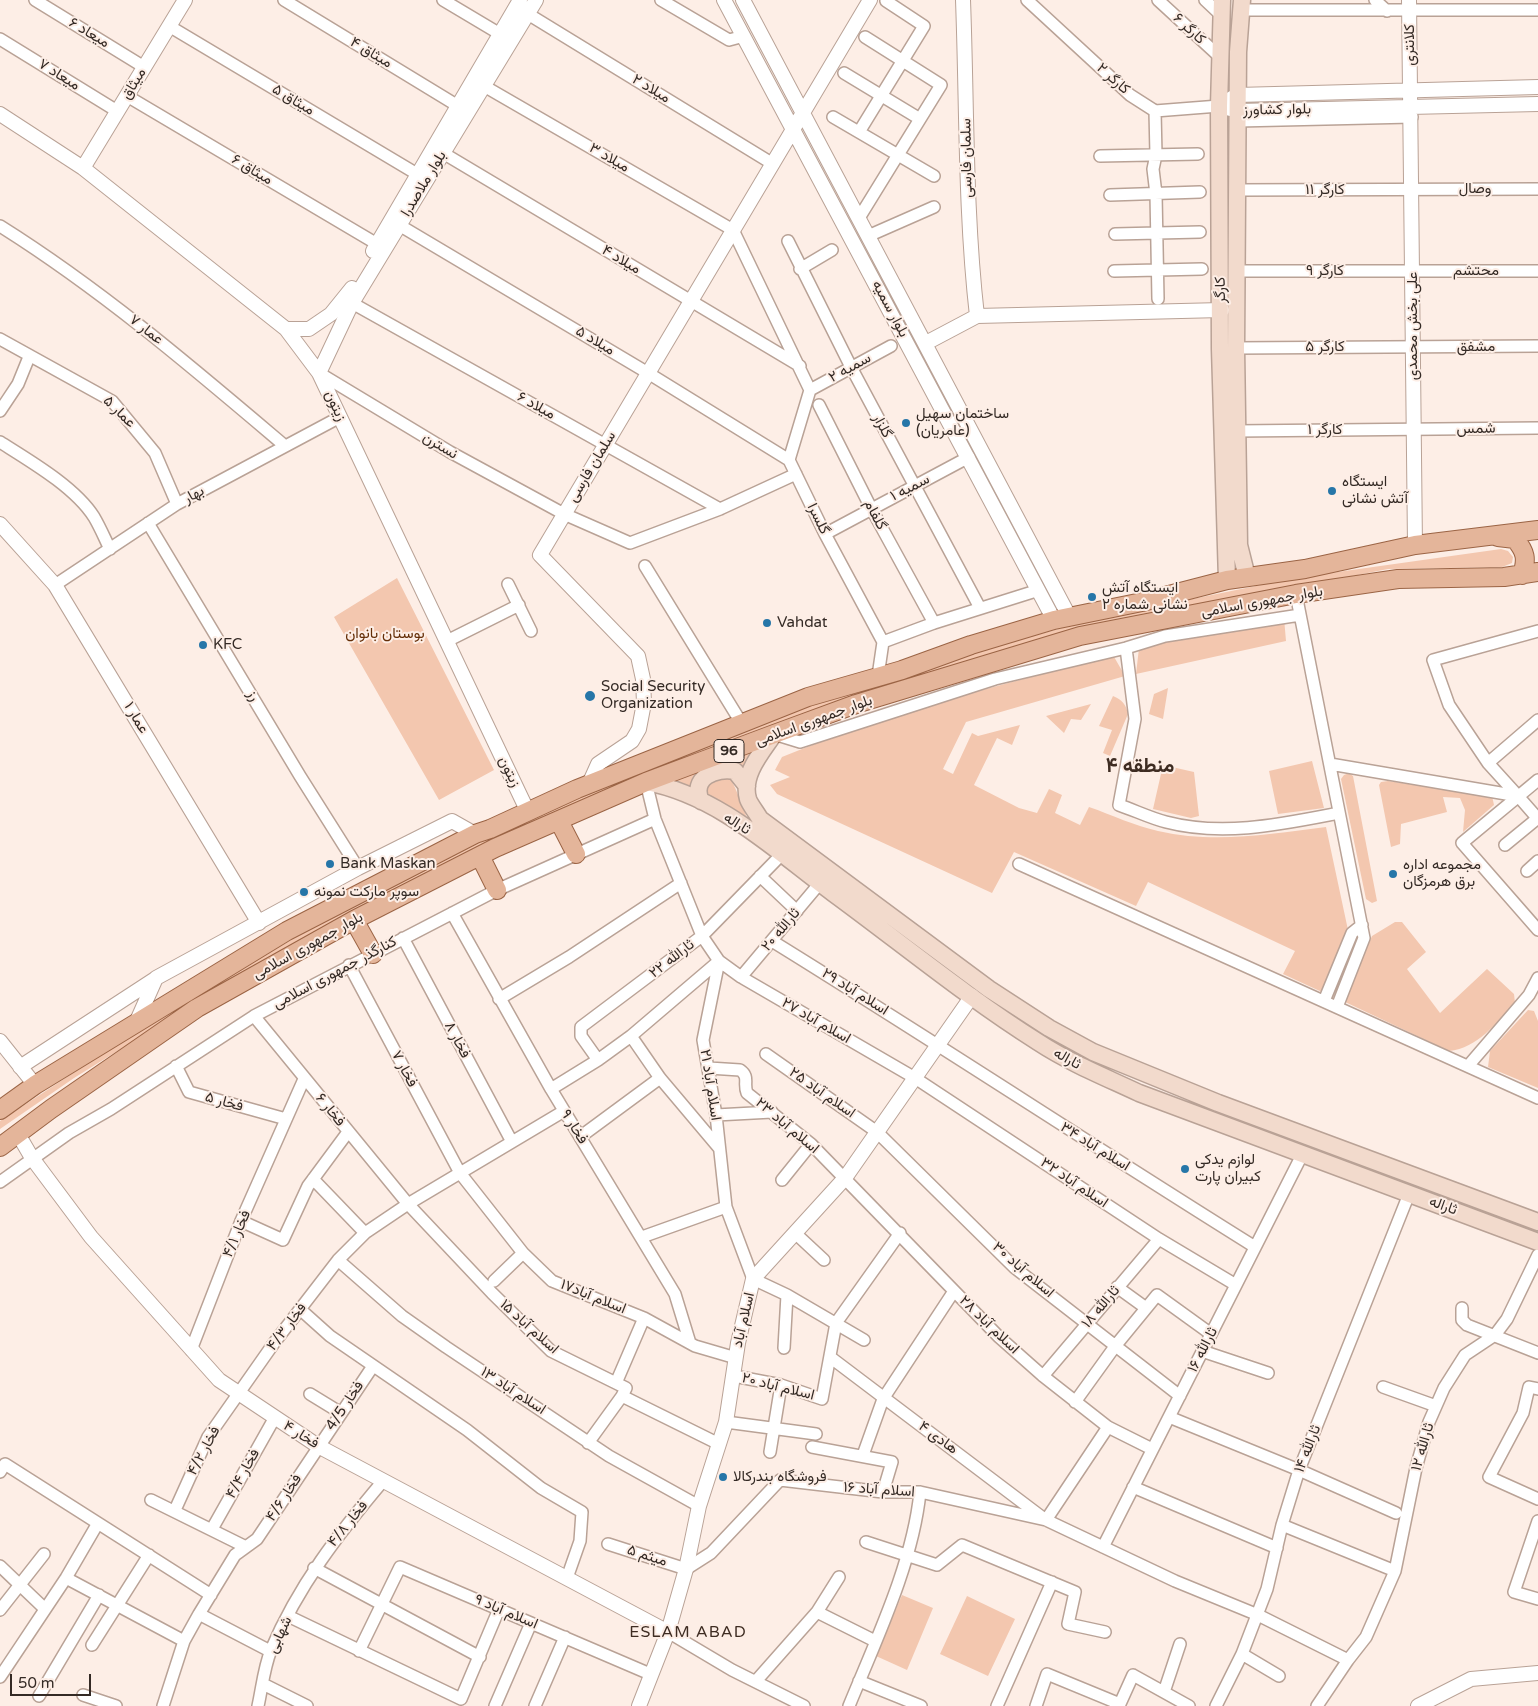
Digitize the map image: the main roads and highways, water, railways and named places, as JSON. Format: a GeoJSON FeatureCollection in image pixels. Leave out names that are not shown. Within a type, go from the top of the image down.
{"type":"FeatureCollection","features":[{"type":"Feature","properties":{"kind":"main road","name":"کارگر"},"geometry":{"type":"LineString","coordinates":[[1222,0],[1219,106],[1222,310],[1228,348],[1236,431],[1233,546],[1228,580]]}},
{"type":"Feature","properties":{"kind":"main road","name":"کارگر"},"geometry":{"type":"LineString","coordinates":[[1242,5],[1238,109],[1238,272],[1228,348],[1233,546],[1247,576]]}},
{"type":"Feature","properties":{"kind":"main road","name":"بلوار جمهوری اسلامی"},"geometry":{"type":"LineString","coordinates":[[0,1110],[35,1085],[287,931],[475,834],[589,784],[808,697],[878,676],[971,644],[1062,618],[1142,602],[1228,580],[1305,569],[1415,545],[1538,530]]}},
{"type":"Feature","properties":{"kind":"main road"},"geometry":{"type":"LineString","coordinates":[[1486,535],[1515,539],[1524,550],[1530,574]]}},
{"type":"Feature","properties":{"kind":"main road","name":"بلوار جمهوری اسلامی"},"geometry":{"type":"LineString","coordinates":[[0,1147],[197,1008],[354,920],[480,856],[646,782],[774,734],[856,704],[1080,636],[1296,594],[1398,579],[1504,577],[1530,574]]}},
{"type":"Feature","properties":{"kind":"main road"},"geometry":{"type":"LineString","coordinates":[[747,786],[751,769],[774,734]]}},
{"type":"Feature","properties":{"kind":"main road"},"geometry":{"type":"LineString","coordinates":[[701,801],[697,794],[698,784],[708,774],[724,769],[735,771],[747,786]]}},
{"type":"Feature","properties":{"kind":"main road","name":"ثاراله"},"geometry":{"type":"LineString","coordinates":[[646,782],[670,786],[691,794],[783,853],[820,883],[972,996],[1038,1042],[1084,1068],[1212,1120],[1538,1242]]}},
{"type":"Feature","properties":{"kind":"main road","name":"ثاراله"},"geometry":{"type":"LineString","coordinates":[[747,786],[748,798],[760,819],[989,989],[1049,1028],[1093,1052],[1157,1080],[1538,1222]]}},
{"type":"Feature","properties":{"kind":"main road"},"geometry":{"type":"LineString","coordinates":[[559,821],[576,854]]}},
{"type":"Feature","properties":{"kind":"main road"},"geometry":{"type":"LineString","coordinates":[[480,856],[497,890]]}},
{"type":"Feature","properties":{"kind":"main road"},"geometry":{"type":"LineString","coordinates":[[354,920],[373,954]]}},
{"type":"Feature","properties":{"kind":"main road"},"geometry":{"type":"LineString","coordinates":[[1212,1120],[1218,1103]]}},
{"type":"Feature","properties":{"kind":"place","name":"ساختمان سهیل (عامریان)"},"geometry":{"type":"Point","coordinates":[906,423]}},
{"type":"Feature","properties":{"kind":"place","name":"ایستگاه آتش نشانی"},"geometry":{"type":"Point","coordinates":[1332,491]}},
{"type":"Feature","properties":{"kind":"place","name":"ایستگاه آتش نشانی شماره ۲"},"geometry":{"type":"Point","coordinates":[1092,597]}},
{"type":"Feature","properties":{"kind":"place","name":"Vahdat"},"geometry":{"type":"Point","coordinates":[767,623]}},
{"type":"Feature","properties":{"kind":"place","name":"KFC"},"geometry":{"type":"Point","coordinates":[203,645]}},
{"type":"Feature","properties":{"kind":"place","name":"Social Security Organization"},"geometry":{"type":"Point","coordinates":[590,696]}},
{"type":"Feature","properties":{"kind":"place","name":"Bank Maskan"},"geometry":{"type":"Point","coordinates":[330,864]}},
{"type":"Feature","properties":{"kind":"place","name":"مجموعه اداره برق هرمزگان"},"geometry":{"type":"Point","coordinates":[1393,874]}},
{"type":"Feature","properties":{"kind":"place","name":"سوپر مارکت نمونه"},"geometry":{"type":"Point","coordinates":[304,892]}},
{"type":"Feature","properties":{"kind":"place","name":"لوازم یدکی کبیران پارت"},"geometry":{"type":"Point","coordinates":[1185,1169]}},
{"type":"Feature","properties":{"kind":"place","name":"فروشگاه بندرکالا"},"geometry":{"type":"Point","coordinates":[723,1477]}},
{"type":"Feature","properties":{"kind":"district","name":"منطقه ۴"},"geometry":{"type":"Point","coordinates":[1140,767]}},
{"type":"Feature","properties":{"kind":"district","name":"ESLAM ABAD"},"geometry":{"type":"Point","coordinates":[688,1633]}},
{"type":"Feature","properties":{"kind":"park label","name":"بوستان بانوان"},"geometry":{"type":"Point","coordinates":[385,634]}}]}
